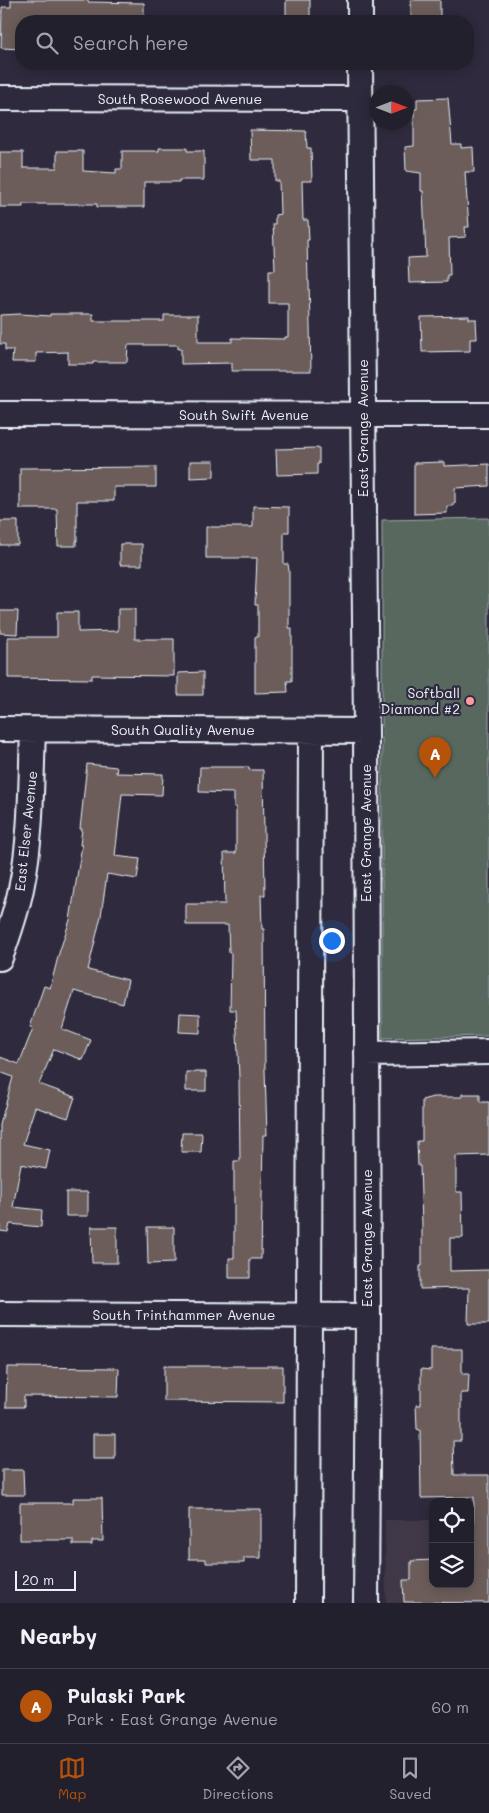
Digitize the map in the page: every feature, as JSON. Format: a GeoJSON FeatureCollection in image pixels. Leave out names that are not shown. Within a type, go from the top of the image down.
{"type":"FeatureCollection","features":[{"type":"Feature","properties":{"kind":"street"},"geometry":{"type":"LineString","coordinates":[[360,0],[360,15]]}},
{"type":"Feature","properties":{"kind":"street","name":"East Grange Avenue"},"geometry":{"type":"LineString","coordinates":[[360,70],[366,731],[368,1316],[366,1603]]}},
{"type":"Feature","properties":{"kind":"street","name":"South Rosewood Avenue"},"geometry":{"type":"LineString","coordinates":[[0,98],[360,99]]}},
{"type":"Feature","properties":{"kind":"street","name":"South Swift Avenue"},"geometry":{"type":"LineString","coordinates":[[0,414],[489,415]]}},
{"type":"Feature","properties":{"kind":"street","name":"South Quality Avenue"},"geometry":{"type":"LineString","coordinates":[[0,729],[366,731]]}},
{"type":"Feature","properties":{"kind":"street","name":"East Elser Avenue"},"geometry":{"type":"LineString","coordinates":[[0,958],[22,889],[31,800],[33,730]]}},
{"type":"Feature","properties":{"kind":"street"},"geometry":{"type":"LineString","coordinates":[[308,1603],[311,731]]}},
{"type":"Feature","properties":{"kind":"street"},"geometry":{"type":"LineString","coordinates":[[367,1054],[489,1052]]}},
{"type":"Feature","properties":{"kind":"street","name":"South Trinthammer Avenue"},"geometry":{"type":"LineString","coordinates":[[0,1314],[368,1316]]}},
{"type":"Feature","properties":{"kind":"shaded area"},"geometry":{"type":"Polygon","coordinates":[[[385,1520],[429,1520],[429,1588],[474,1588],[474,1520],[489,1520],[489,1603],[386,1603],[385,1520]]]}},
{"type":"Feature","properties":{"kind":"green space"},"geometry":{"type":"Polygon","coordinates":[[[489,518],[489,1036],[382,1038],[382,520],[489,518]]]}},
{"type":"Feature","properties":{"kind":"building"},"geometry":{"type":"Polygon","coordinates":[[[11,0],[88,0],[88,2],[144,3],[144,15],[15,15],[15,49],[1,48],[2,7],[11,7],[11,0]]]}},
{"type":"Feature","properties":{"kind":"building"},"geometry":{"type":"Polygon","coordinates":[[[286,0],[310,0],[310,15],[286,15],[286,0]]]}},
{"type":"Feature","properties":{"kind":"building"},"geometry":{"type":"Polygon","coordinates":[[[411,0],[440,0],[440,15],[411,15],[411,0]]]}},
{"type":"Feature","properties":{"kind":"building"},"geometry":{"type":"Polygon","coordinates":[[[448,98],[452,144],[461,144],[461,148],[473,147],[474,172],[465,172],[469,227],[465,227],[466,237],[449,238],[450,275],[447,275],[447,282],[409,283],[408,258],[426,257],[421,173],[406,171],[405,147],[414,146],[414,109],[417,109],[417,99],[448,98]]]}},
{"type":"Feature","properties":{"kind":"building"},"geometry":{"type":"Polygon","coordinates":[[[250,130],[306,131],[307,148],[311,148],[312,181],[302,181],[303,220],[308,220],[309,240],[307,240],[311,371],[232,371],[232,363],[181,364],[181,349],[178,349],[178,345],[128,345],[127,362],[68,364],[68,352],[36,353],[36,362],[12,362],[13,350],[5,350],[5,344],[0,344],[0,315],[50,316],[50,314],[93,314],[93,321],[164,321],[164,315],[198,315],[198,342],[232,342],[232,338],[285,339],[285,337],[288,337],[288,303],[269,303],[269,270],[275,270],[273,224],[275,224],[275,215],[280,214],[279,181],[275,181],[275,160],[251,160],[250,130]]]}},
{"type":"Feature","properties":{"kind":"building"},"geometry":{"type":"Polygon","coordinates":[[[159,148],[187,148],[187,151],[204,151],[204,180],[144,182],[144,207],[97,207],[97,204],[23,204],[23,207],[0,207],[0,152],[23,152],[23,168],[57,168],[57,151],[83,151],[83,171],[116,173],[116,169],[122,169],[122,151],[159,151],[159,148]]]}},
{"type":"Feature","properties":{"kind":"building"},"geometry":{"type":"Polygon","coordinates":[[[469,316],[469,319],[476,319],[477,339],[470,339],[470,351],[422,352],[421,317],[469,316]]]}},
{"type":"Feature","properties":{"kind":"building"},"geometry":{"type":"Polygon","coordinates":[[[319,448],[317,474],[277,475],[276,449],[319,448]]]}},
{"type":"Feature","properties":{"kind":"building"},"geometry":{"type":"Polygon","coordinates":[[[190,461],[214,461],[214,477],[190,478],[190,461]]]}},
{"type":"Feature","properties":{"kind":"building"},"geometry":{"type":"Polygon","coordinates":[[[444,462],[444,466],[489,464],[489,486],[455,488],[455,503],[453,503],[453,506],[447,506],[447,513],[414,514],[414,463],[444,462]]]}},
{"type":"Feature","properties":{"kind":"building"},"geometry":{"type":"Polygon","coordinates":[[[156,467],[156,487],[114,487],[114,501],[77,501],[76,546],[58,546],[57,509],[20,509],[20,468],[156,467]]]}},
{"type":"Feature","properties":{"kind":"building"},"geometry":{"type":"Polygon","coordinates":[[[253,506],[289,507],[289,532],[284,532],[284,564],[288,564],[289,571],[289,628],[292,628],[292,681],[287,681],[288,692],[255,693],[255,637],[258,637],[258,605],[255,605],[257,558],[206,558],[206,527],[253,527],[253,506]]]}},
{"type":"Feature","properties":{"kind":"building"},"geometry":{"type":"Polygon","coordinates":[[[0,521],[18,521],[18,545],[0,545],[0,521]]]}},
{"type":"Feature","properties":{"kind":"building"},"geometry":{"type":"Polygon","coordinates":[[[120,544],[142,544],[142,565],[120,565],[120,544]]]}},
{"type":"Feature","properties":{"kind":"building"},"geometry":{"type":"Polygon","coordinates":[[[118,609],[135,609],[135,639],[174,639],[174,676],[92,675],[92,679],[8,678],[8,637],[57,637],[57,612],[78,612],[78,632],[118,631],[118,609]]]}},
{"type":"Feature","properties":{"kind":"building"},"geometry":{"type":"Polygon","coordinates":[[[0,611],[18,611],[17,634],[0,633],[0,611]]]}},
{"type":"Feature","properties":{"kind":"building"},"geometry":{"type":"Polygon","coordinates":[[[203,672],[203,695],[178,695],[178,673],[203,672]]]}},
{"type":"Feature","properties":{"kind":"building"},"geometry":{"type":"Polygon","coordinates":[[[87,764],[117,767],[116,773],[163,774],[162,795],[122,794],[115,856],[140,859],[137,879],[107,874],[101,916],[88,970],[128,980],[123,1004],[74,991],[62,1029],[91,1040],[83,1060],[54,1049],[39,1084],[75,1097],[68,1118],[35,1107],[23,1144],[50,1150],[46,1169],[21,1164],[13,1207],[42,1210],[41,1227],[10,1224],[8,1232],[0,1231],[0,1125],[13,1077],[0,1072],[0,1057],[19,1064],[33,1028],[30,1027],[44,986],[50,988],[70,920],[82,845],[80,845],[82,829],[80,829],[87,764]]]}},
{"type":"Feature","properties":{"kind":"building"},"geometry":{"type":"Polygon","coordinates":[[[200,767],[249,767],[249,770],[263,770],[265,895],[261,895],[262,929],[264,929],[267,1135],[263,1135],[261,1259],[250,1259],[250,1278],[229,1278],[229,1258],[234,1258],[234,1161],[240,1161],[236,1010],[230,1010],[231,953],[229,953],[228,925],[186,925],[186,904],[225,904],[224,853],[236,853],[236,807],[234,807],[234,793],[199,792],[200,767]]]}},
{"type":"Feature","properties":{"kind":"building"},"geometry":{"type":"Polygon","coordinates":[[[180,1013],[200,1014],[200,1033],[179,1032],[180,1013]]]}},
{"type":"Feature","properties":{"kind":"building"},"geometry":{"type":"Polygon","coordinates":[[[186,1072],[206,1072],[206,1091],[186,1091],[186,1072]]]}},
{"type":"Feature","properties":{"kind":"building"},"geometry":{"type":"Polygon","coordinates":[[[462,1094],[480,1094],[480,1102],[489,1102],[489,1155],[456,1156],[456,1192],[462,1192],[463,1238],[450,1238],[450,1271],[489,1270],[489,1324],[468,1324],[469,1288],[420,1289],[422,1225],[420,1166],[418,1166],[417,1141],[422,1141],[422,1100],[433,1097],[462,1097],[462,1094]]]}},
{"type":"Feature","properties":{"kind":"building"},"geometry":{"type":"Polygon","coordinates":[[[182,1133],[202,1133],[201,1152],[181,1152],[182,1133]]]}},
{"type":"Feature","properties":{"kind":"building"},"geometry":{"type":"Polygon","coordinates":[[[66,1192],[88,1192],[88,1216],[66,1216],[66,1192]]]}},
{"type":"Feature","properties":{"kind":"building"},"geometry":{"type":"Polygon","coordinates":[[[91,1227],[117,1227],[117,1263],[92,1263],[91,1227]]]}},
{"type":"Feature","properties":{"kind":"building"},"geometry":{"type":"Polygon","coordinates":[[[147,1227],[174,1227],[174,1263],[148,1264],[147,1227]]]}},
{"type":"Feature","properties":{"kind":"building"},"geometry":{"type":"Polygon","coordinates":[[[431,1349],[462,1349],[462,1374],[469,1374],[468,1393],[461,1393],[461,1441],[453,1441],[454,1475],[489,1475],[489,1603],[404,1602],[403,1580],[411,1580],[411,1561],[429,1560],[429,1588],[474,1588],[474,1497],[421,1498],[420,1430],[417,1429],[416,1405],[421,1405],[421,1369],[431,1370],[431,1349]]]}},
{"type":"Feature","properties":{"kind":"building"},"geometry":{"type":"Polygon","coordinates":[[[164,1366],[283,1366],[283,1402],[164,1401],[164,1366]]]}},
{"type":"Feature","properties":{"kind":"building"},"geometry":{"type":"Polygon","coordinates":[[[7,1367],[119,1368],[118,1397],[24,1396],[24,1407],[6,1407],[7,1367]]]}},
{"type":"Feature","properties":{"kind":"building"},"geometry":{"type":"Polygon","coordinates":[[[93,1434],[115,1434],[115,1459],[93,1459],[93,1434]]]}},
{"type":"Feature","properties":{"kind":"building"},"geometry":{"type":"Polygon","coordinates":[[[2,1470],[23,1470],[24,1495],[2,1495],[2,1470]]]}},
{"type":"Feature","properties":{"kind":"building"},"geometry":{"type":"Polygon","coordinates":[[[73,1498],[102,1498],[103,1541],[92,1541],[92,1545],[73,1545],[73,1540],[20,1540],[20,1503],[73,1503],[73,1498]]]}},
{"type":"Feature","properties":{"kind":"building"},"geometry":{"type":"Polygon","coordinates":[[[189,1509],[261,1509],[261,1558],[244,1558],[244,1563],[206,1563],[206,1559],[189,1559],[189,1509]]]}},
{"type":"Feature","properties":{"kind":"place","name":"Softball Diamond #2"},"geometry":{"type":"Point","coordinates":[470,701]}},
{"type":"Feature","properties":{"kind":"place","name":"Pulaski Park"},"geometry":{"type":"Point","coordinates":[435,778]}}]}
